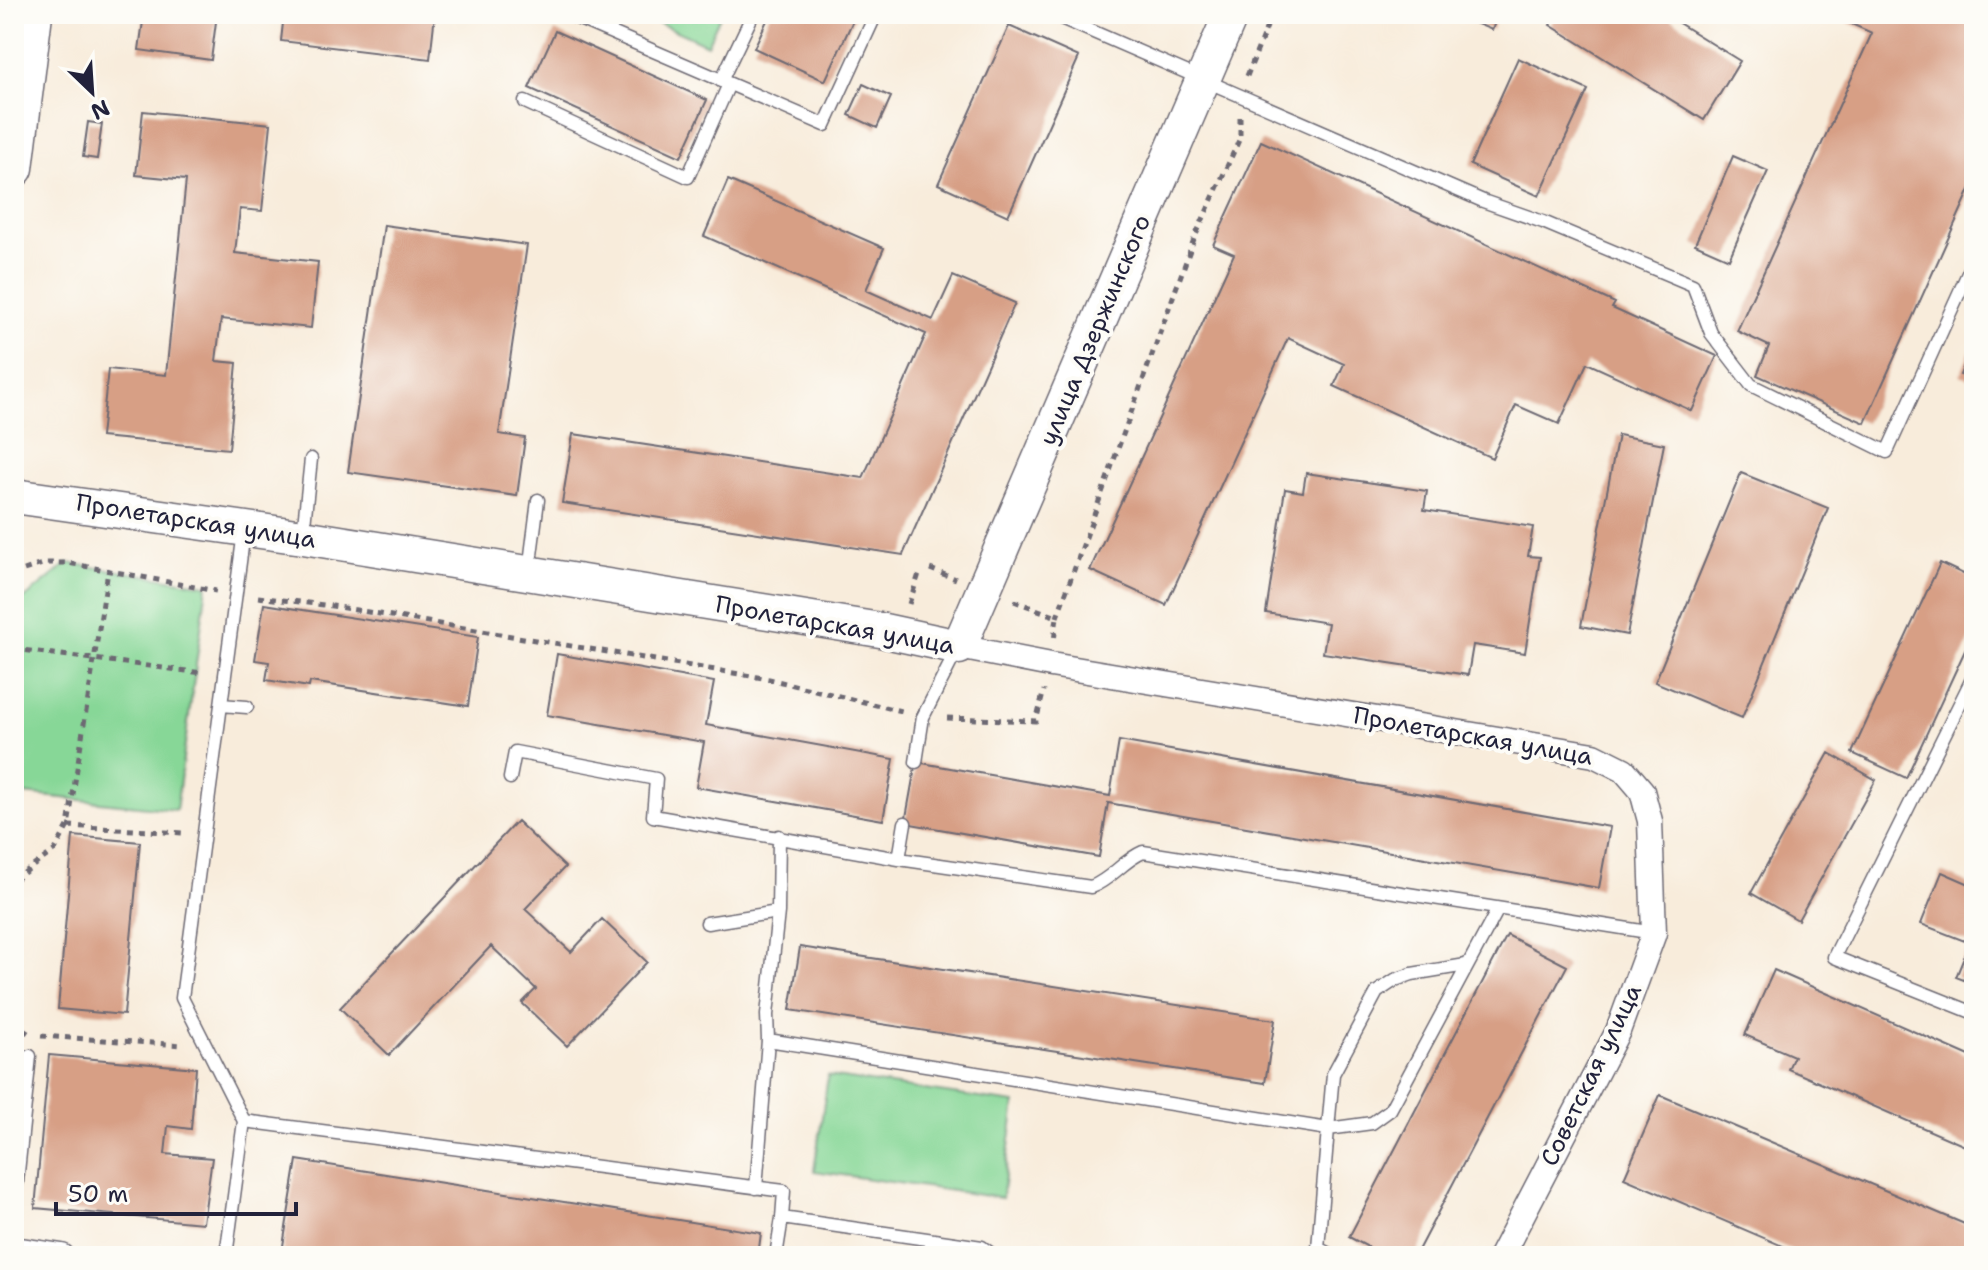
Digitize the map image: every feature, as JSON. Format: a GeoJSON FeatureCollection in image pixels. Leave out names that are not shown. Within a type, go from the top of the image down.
{"type":"FeatureCollection","features":[{"type":"Feature","properties":{"kind":"main road"},"geometry":{"type":"LineString","coordinates":[[14,168],[33,14]]}},
{"type":"Feature","properties":{"kind":"street","name":"улица Дзержинского"},"geometry":{"type":"LineString","coordinates":[[959,647],[1231,14]]}},
{"type":"Feature","properties":{"kind":"street","name":"Пролетарская улица"},"geometry":{"type":"LineString","coordinates":[[14,496],[303,537],[880,630],[1051,665],[1594,755],[1624,770],[1642,791]]}},
{"type":"Feature","properties":{"kind":"street","name":"Советская улица"},"geometry":{"type":"LineString","coordinates":[[1501,1256],[1618,1031],[1654,933],[1650,821],[1642,791]]}},
{"type":"Feature","properties":{"kind":"street"},"geometry":{"type":"LineString","coordinates":[[14,1249],[62,1256]]}},
{"type":"Feature","properties":{"kind":"lane"},"geometry":{"type":"LineString","coordinates":[[568,14],[825,125],[876,14]]}},
{"type":"Feature","properties":{"kind":"lane"},"geometry":{"type":"LineString","coordinates":[[525,102],[688,177],[753,14]]}},
{"type":"Feature","properties":{"kind":"lane"},"geometry":{"type":"LineString","coordinates":[[1052,14],[1483,201],[1543,222],[1693,285],[1711,333],[1751,385],[1887,452],[1974,260]]}},
{"type":"Feature","properties":{"kind":"lane"},"geometry":{"type":"LineString","coordinates":[[303,537],[311,459]]}},
{"type":"Feature","properties":{"kind":"lane"},"geometry":{"type":"LineString","coordinates":[[529,575],[538,500]]}},
{"type":"Feature","properties":{"kind":"lane"},"geometry":{"type":"LineString","coordinates":[[226,1256],[244,1121],[182,998],[244,529]]}},
{"type":"Feature","properties":{"kind":"lane"},"geometry":{"type":"LineString","coordinates":[[916,762],[923,717],[959,647]]}},
{"type":"Feature","properties":{"kind":"lane"},"geometry":{"type":"LineString","coordinates":[[1974,675],[1834,957],[1974,1013]]}},
{"type":"Feature","properties":{"kind":"lane"},"geometry":{"type":"LineString","coordinates":[[221,705],[247,707]]}},
{"type":"Feature","properties":{"kind":"lane"},"geometry":{"type":"LineString","coordinates":[[510,778],[515,752],[656,779],[653,816],[899,859],[1091,887],[1107,881],[1128,858],[1143,852],[1654,933]]}},
{"type":"Feature","properties":{"kind":"lane"},"geometry":{"type":"LineString","coordinates":[[899,859],[905,823]]}},
{"type":"Feature","properties":{"kind":"lane"},"geometry":{"type":"LineString","coordinates":[[756,1188],[768,1040],[767,1015],[778,912],[779,836]]}},
{"type":"Feature","properties":{"kind":"lane"},"geometry":{"type":"LineString","coordinates":[[768,1040],[1328,1129],[1372,1123],[1390,1110],[1498,909]]}},
{"type":"Feature","properties":{"kind":"lane"},"geometry":{"type":"LineString","coordinates":[[707,923],[778,912]]}},
{"type":"Feature","properties":{"kind":"lane"},"geometry":{"type":"LineString","coordinates":[[1333,1256],[1315,1252],[1333,1074],[1377,992],[1395,980],[1412,974],[1466,965]]}},
{"type":"Feature","properties":{"kind":"lane"},"geometry":{"type":"LineString","coordinates":[[14,1211],[30,1056]]}},
{"type":"Feature","properties":{"kind":"lane"},"geometry":{"type":"LineString","coordinates":[[244,1121],[784,1191],[776,1256]]}},
{"type":"Feature","properties":{"kind":"lane"},"geometry":{"type":"LineString","coordinates":[[782,1218],[982,1247],[994,1256]]}},
{"type":"Feature","properties":{"kind":"path"},"geometry":{"type":"LineString","coordinates":[[1057,617],[1194,239],[1240,138],[1239,96],[1272,14]]}},
{"type":"Feature","properties":{"kind":"path"},"geometry":{"type":"LineString","coordinates":[[24,570],[45,563],[68,563],[236,595],[347,608],[769,679],[923,717],[1036,721],[1051,665]]}},
{"type":"Feature","properties":{"kind":"path"},"geometry":{"type":"LineString","coordinates":[[14,880],[55,850],[68,826],[108,571]]}},
{"type":"Feature","properties":{"kind":"path"},"geometry":{"type":"LineString","coordinates":[[14,649],[225,676]]}},
{"type":"Feature","properties":{"kind":"path"},"geometry":{"type":"LineString","coordinates":[[68,826],[204,834]]}},
{"type":"Feature","properties":{"kind":"path"},"geometry":{"type":"LineString","coordinates":[[14,1024],[32,1036],[207,1047]]}},
{"type":"Feature","properties":{"kind":"green space"},"geometry":{"type":"Polygon","coordinates":[[[639,14],[721,14],[707,45],[639,14]]]}},
{"type":"Feature","properties":{"kind":"green space"},"geometry":{"type":"Polygon","coordinates":[[[68,563],[207,585],[176,810],[14,793],[14,607],[68,563]]]}},
{"type":"Feature","properties":{"kind":"green space"},"geometry":{"type":"Polygon","coordinates":[[[828,1076],[1015,1103],[1002,1198],[814,1171],[828,1076]]]}},
{"type":"Feature","properties":{"kind":"building"},"geometry":{"type":"Polygon","coordinates":[[[144,14],[217,14],[211,60],[139,50],[144,14]]]}},
{"type":"Feature","properties":{"kind":"building"},"geometry":{"type":"Polygon","coordinates":[[[284,14],[435,14],[430,59],[281,41],[284,14]]]}},
{"type":"Feature","properties":{"kind":"building"},"geometry":{"type":"Polygon","coordinates":[[[770,14],[856,14],[825,81],[754,48],[770,14]]]}},
{"type":"Feature","properties":{"kind":"building"},"geometry":{"type":"Polygon","coordinates":[[[1453,14],[1498,14],[1492,30],[1453,14]]]}},
{"type":"Feature","properties":{"kind":"building"},"geometry":{"type":"Polygon","coordinates":[[[1557,14],[1664,14],[1740,61],[1704,120],[1550,25],[1557,14]]]}},
{"type":"Feature","properties":{"kind":"building"},"geometry":{"type":"Polygon","coordinates":[[[1829,14],[1974,14],[1974,181],[1865,423],[1757,375],[1769,346],[1737,331],[1872,33],[1829,14]]]}},
{"type":"Feature","properties":{"kind":"building"},"geometry":{"type":"Polygon","coordinates":[[[1009,26],[1079,57],[1008,216],[938,184],[1009,26]]]}},
{"type":"Feature","properties":{"kind":"building"},"geometry":{"type":"Polygon","coordinates":[[[555,31],[707,100],[681,157],[529,88],[555,31]]]}},
{"type":"Feature","properties":{"kind":"building"},"geometry":{"type":"Polygon","coordinates":[[[1518,58],[1588,90],[1539,196],[1470,165],[1518,58]]]}},
{"type":"Feature","properties":{"kind":"building"},"geometry":{"type":"Polygon","coordinates":[[[863,84],[891,97],[877,128],[849,115],[863,84]]]}},
{"type":"Feature","properties":{"kind":"building"},"geometry":{"type":"Polygon","coordinates":[[[143,111],[271,124],[262,211],[240,209],[235,253],[318,262],[311,328],[221,319],[216,361],[237,363],[229,449],[101,437],[108,369],[166,375],[186,180],[136,175],[143,111]]]}},
{"type":"Feature","properties":{"kind":"building"},"geometry":{"type":"Polygon","coordinates":[[[88,122],[102,124],[97,159],[83,157],[88,122]]]}},
{"type":"Feature","properties":{"kind":"building"},"geometry":{"type":"Polygon","coordinates":[[[1261,141],[1615,303],[1612,308],[1717,356],[1692,411],[1587,363],[1559,424],[1516,405],[1492,458],[1334,386],[1344,364],[1288,338],[1166,605],[1090,570],[1234,254],[1213,245],[1261,141]]]}},
{"type":"Feature","properties":{"kind":"building"},"geometry":{"type":"Polygon","coordinates":[[[1733,156],[1768,171],[1729,259],[1695,244],[1733,156]]]}},
{"type":"Feature","properties":{"kind":"building"},"geometry":{"type":"Polygon","coordinates":[[[728,180],[884,248],[866,290],[933,320],[953,276],[1015,303],[903,555],[562,503],[573,434],[863,478],[926,334],[704,236],[728,180]]]}},
{"type":"Feature","properties":{"kind":"building"},"geometry":{"type":"Polygon","coordinates":[[[384,225],[527,245],[499,434],[525,438],[517,496],[348,472],[384,225]]]}},
{"type":"Feature","properties":{"kind":"building"},"geometry":{"type":"Polygon","coordinates":[[[1974,341],[1974,380],[1960,375],[1974,341]]]}},
{"type":"Feature","properties":{"kind":"building"},"geometry":{"type":"Polygon","coordinates":[[[1618,435],[1664,444],[1627,635],[1581,626],[1618,435]]]}},
{"type":"Feature","properties":{"kind":"building"},"geometry":{"type":"Polygon","coordinates":[[[1306,473],[1427,491],[1424,510],[1533,527],[1528,556],[1540,557],[1525,653],[1473,645],[1468,675],[1323,653],[1328,623],[1266,613],[1285,489],[1303,492],[1306,473]]]}},
{"type":"Feature","properties":{"kind":"building"},"geometry":{"type":"Polygon","coordinates":[[[1741,473],[1828,508],[1742,718],[1655,682],[1741,473]]]}},
{"type":"Feature","properties":{"kind":"building"},"geometry":{"type":"Polygon","coordinates":[[[1940,563],[1974,579],[1974,631],[1906,778],[1852,753],[1940,563]]]}},
{"type":"Feature","properties":{"kind":"building"},"geometry":{"type":"Polygon","coordinates":[[[264,604],[478,637],[468,706],[310,682],[309,687],[266,680],[269,662],[255,660],[264,604]]]}},
{"type":"Feature","properties":{"kind":"building"},"geometry":{"type":"Polygon","coordinates":[[[557,654],[714,682],[706,725],[894,759],[883,820],[696,787],[704,742],[547,715],[557,654]]]}},
{"type":"Feature","properties":{"kind":"building"},"geometry":{"type":"Polygon","coordinates":[[[1119,741],[1610,827],[1599,888],[1108,803],[1099,857],[905,823],[916,762],[1110,796],[1119,741]]]}},
{"type":"Feature","properties":{"kind":"building"},"geometry":{"type":"Polygon","coordinates":[[[1829,753],[1876,780],[1798,920],[1751,893],[1829,753]]]}},
{"type":"Feature","properties":{"kind":"building"},"geometry":{"type":"Polygon","coordinates":[[[517,821],[565,867],[525,909],[571,952],[602,919],[647,962],[567,1046],[522,1003],[536,989],[491,946],[389,1055],[340,1008],[517,821]]]}},
{"type":"Feature","properties":{"kind":"building"},"geometry":{"type":"Polygon","coordinates":[[[73,836],[140,842],[124,1015],[58,1009],[73,836]]]}},
{"type":"Feature","properties":{"kind":"building"},"geometry":{"type":"Polygon","coordinates":[[[1942,872],[1974,886],[1974,984],[1956,977],[1970,943],[1921,924],[1942,872]]]}},
{"type":"Feature","properties":{"kind":"building"},"geometry":{"type":"Polygon","coordinates":[[[1507,935],[1567,966],[1415,1256],[1385,1256],[1349,1237],[1507,935]]]}},
{"type":"Feature","properties":{"kind":"building"},"geometry":{"type":"Polygon","coordinates":[[[800,947],[1275,1020],[1265,1083],[790,1010],[800,947]]]}},
{"type":"Feature","properties":{"kind":"building"},"geometry":{"type":"Polygon","coordinates":[[[1774,970],[1974,1058],[1974,1150],[1788,1069],[1794,1056],[1745,1035],[1774,970]]]}},
{"type":"Feature","properties":{"kind":"building"},"geometry":{"type":"Polygon","coordinates":[[[49,1055],[196,1068],[191,1129],[168,1126],[165,1154],[212,1158],[203,1223],[35,1208],[49,1055]]]}},
{"type":"Feature","properties":{"kind":"building"},"geometry":{"type":"Polygon","coordinates":[[[1660,1095],[1974,1228],[1974,1256],[1806,1256],[1624,1178],[1660,1095]]]}},
{"type":"Feature","properties":{"kind":"building"},"geometry":{"type":"Polygon","coordinates":[[[297,1160],[761,1233],[758,1256],[309,1256],[282,1252],[297,1160]]]}}]}
